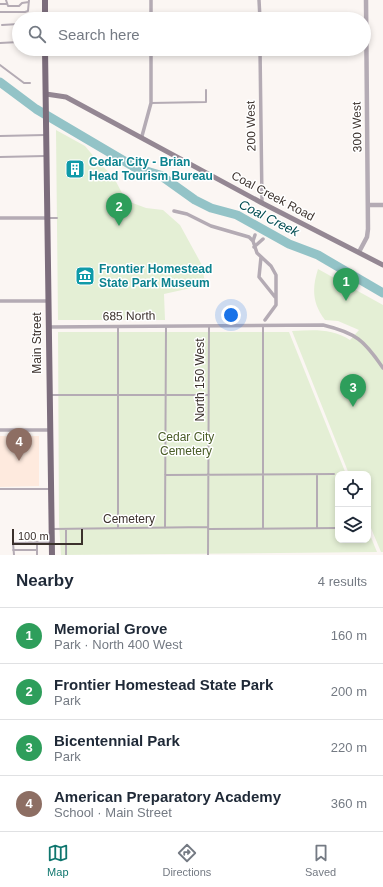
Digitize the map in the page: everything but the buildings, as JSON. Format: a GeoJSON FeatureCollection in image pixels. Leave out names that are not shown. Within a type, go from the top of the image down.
{"type":"FeatureCollection","features":[{"type":"Feature","properties":{"kind":"main road"},"geometry":{"type":"LineString","coordinates":[[45,0],[45,12]]}},
{"type":"Feature","properties":{"kind":"main road","name":"Main Street"},"geometry":{"type":"LineString","coordinates":[[45,56],[48,395],[52,555]]}},
{"type":"Feature","properties":{"kind":"main road","name":"Coal Creek Road"},"geometry":{"type":"LineString","coordinates":[[46,94],[66,97],[142,136],[262,203],[383,265]]}},
{"type":"Feature","properties":{"kind":"street"},"geometry":{"type":"LineString","coordinates":[[151,0],[151,12]]}},
{"type":"Feature","properties":{"kind":"street"},"geometry":{"type":"LineString","coordinates":[[259,0],[260,12]]}},
{"type":"Feature","properties":{"kind":"street","name":"300 West"},"geometry":{"type":"LineString","coordinates":[[366,0],[366,12]]}},
{"type":"Feature","properties":{"kind":"street"},"geometry":{"type":"LineString","coordinates":[[142,136],[151,103],[151,56]]}},
{"type":"Feature","properties":{"kind":"street","name":"200 West"},"geometry":{"type":"LineString","coordinates":[[260,56],[262,203]]}},
{"type":"Feature","properties":{"kind":"street","name":"300 West"},"geometry":{"type":"LineString","coordinates":[[359,252],[368,233],[367,56]]}},
{"type":"Feature","properties":{"kind":"street"},"geometry":{"type":"LineString","coordinates":[[368,205],[383,205]]}},
{"type":"Feature","properties":{"kind":"street"},"geometry":{"type":"LineString","coordinates":[[174,211],[187,214],[211,226],[249,237],[253,241]]}},
{"type":"Feature","properties":{"kind":"street"},"geometry":{"type":"LineString","coordinates":[[0,218],[47,218]]}},
{"type":"Feature","properties":{"kind":"street"},"geometry":{"type":"LineString","coordinates":[[255,235],[253,241],[254,247],[261,257],[271,266],[276,275],[276,305],[265,320]]}},
{"type":"Feature","properties":{"kind":"street"},"geometry":{"type":"LineString","coordinates":[[254,247],[264,240]]}},
{"type":"Feature","properties":{"kind":"street"},"geometry":{"type":"LineString","coordinates":[[261,257],[259,277],[275,297]]}},
{"type":"Feature","properties":{"kind":"street"},"geometry":{"type":"LineString","coordinates":[[0,301],[48,301]]}},
{"type":"Feature","properties":{"kind":"street","name":"685 North"},"geometry":{"type":"LineString","coordinates":[[48,327],[323,325],[344,330],[364,343],[383,368]]}},
{"type":"Feature","properties":{"kind":"street"},"geometry":{"type":"LineString","coordinates":[[0,430],[49,430]]}},
{"type":"Feature","properties":{"kind":"lane"},"geometry":{"type":"LineString","coordinates":[[0,4],[19,6],[22,3],[29,1],[28,11],[26,12],[0,12]]}},
{"type":"Feature","properties":{"kind":"lane"},"geometry":{"type":"LineString","coordinates":[[2,25],[12,24]]}},
{"type":"Feature","properties":{"kind":"lane"},"geometry":{"type":"LineString","coordinates":[[0,43],[12,42]]}},
{"type":"Feature","properties":{"kind":"lane"},"geometry":{"type":"LineString","coordinates":[[0,65],[24,83],[30,83]]}},
{"type":"Feature","properties":{"kind":"lane"},"geometry":{"type":"LineString","coordinates":[[151,103],[206,102],[206,90]]}},
{"type":"Feature","properties":{"kind":"lane"},"geometry":{"type":"LineString","coordinates":[[0,136],[46,133]]}},
{"type":"Feature","properties":{"kind":"lane"},"geometry":{"type":"LineString","coordinates":[[0,156],[47,156]]}},
{"type":"Feature","properties":{"kind":"lane"},"geometry":{"type":"LineString","coordinates":[[47,218],[57,218]]}},
{"type":"Feature","properties":{"kind":"lane","name":"North 150 West"},"geometry":{"type":"LineString","coordinates":[[208,555],[209,325]]}},
{"type":"Feature","properties":{"kind":"lane"},"geometry":{"type":"LineString","coordinates":[[118,326],[118,528]]}},
{"type":"Feature","properties":{"kind":"lane"},"geometry":{"type":"LineString","coordinates":[[165,528],[166,326]]}},
{"type":"Feature","properties":{"kind":"lane"},"geometry":{"type":"LineString","coordinates":[[263,326],[264,528]]}},
{"type":"Feature","properties":{"kind":"lane"},"geometry":{"type":"LineString","coordinates":[[48,395],[209,395]]}},
{"type":"Feature","properties":{"kind":"lane"},"geometry":{"type":"LineString","coordinates":[[165,475],[334,474]]}},
{"type":"Feature","properties":{"kind":"lane"},"geometry":{"type":"LineString","coordinates":[[317,475],[317,528]]}},
{"type":"Feature","properties":{"kind":"lane"},"geometry":{"type":"LineString","coordinates":[[0,489],[50,489]]}},
{"type":"Feature","properties":{"kind":"lane","name":"Cemetery"},"geometry":{"type":"LineString","coordinates":[[51,529],[335,528]]}},
{"type":"Feature","properties":{"kind":"lane"},"geometry":{"type":"LineString","coordinates":[[66,529],[66,555]]}},
{"type":"Feature","properties":{"kind":"lane"},"geometry":{"type":"LineString","coordinates":[[37,542],[37,555]]}},
{"type":"Feature","properties":{"kind":"lane"},"geometry":{"type":"LineString","coordinates":[[14,555],[13,543],[51,542]]}},
{"type":"Feature","properties":{"kind":"lane"},"geometry":{"type":"LineString","coordinates":[[13,550],[37,550]]}},
{"type":"Feature","properties":{"kind":"shaded area"},"geometry":{"type":"Polygon","coordinates":[[[0,436],[39,436],[39,486],[0,487],[0,436]]]}},
{"type":"Feature","properties":{"kind":"green space"},"geometry":{"type":"Polygon","coordinates":[[[56,130],[85,146],[100,164],[113,176],[122,193],[130,202],[146,208],[163,210],[180,225],[203,267],[205,288],[191,288],[164,294],[165,320],[58,320],[56,130]]]}},
{"type":"Feature","properties":{"kind":"green space"},"geometry":{"type":"Polygon","coordinates":[[[318,269],[383,305],[383,552],[381,552],[371,528],[371,471],[348,471],[292,331],[315,330],[336,333],[350,340],[359,330],[338,321],[325,320],[315,301],[315,283],[318,269]]]}},
{"type":"Feature","properties":{"kind":"green space","name":"Cedar City Cemetery"},"geometry":{"type":"Polygon","coordinates":[[[58,332],[289,332],[345,471],[335,471],[335,543],[371,543],[371,537],[377,552],[61,555],[59,523],[58,332]]]}},
{"type":"Feature","properties":{"kind":"waterway","name":"Coal Creek"},"geometry":{"type":"LineString","coordinates":[[0,82],[36,109],[136,168],[160,175],[195,200],[211,208],[237,215],[289,244],[318,255],[383,293]]}},
{"type":"Feature","properties":{"kind":"place","name":"Cedar City - Brian Head Tourism Bureau"},"geometry":{"type":"Point","coordinates":[75,169]}},
{"type":"Feature","properties":{"kind":"place","name":"Frontier Homestead State Park"},"geometry":{"type":"Point","coordinates":[119,226]}},
{"type":"Feature","properties":{"kind":"place","name":"Frontier Homestead State Park Museum"},"geometry":{"type":"Point","coordinates":[85,276]}},
{"type":"Feature","properties":{"kind":"place","name":"Memorial Grove"},"geometry":{"type":"Point","coordinates":[346,301]}},
{"type":"Feature","properties":{"kind":"place","name":"Bicentennial Park"},"geometry":{"type":"Point","coordinates":[353,407]}},
{"type":"Feature","properties":{"kind":"place","name":"American Preparatory Academy"},"geometry":{"type":"Point","coordinates":[19,461]}}]}
